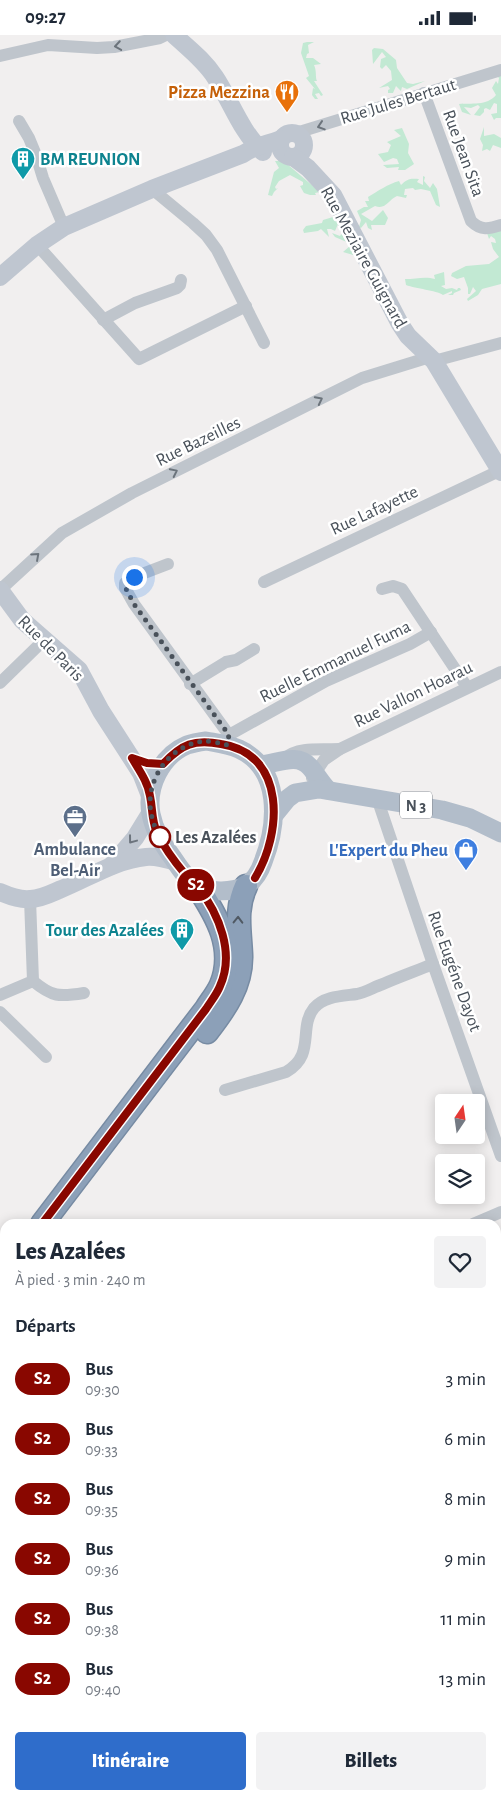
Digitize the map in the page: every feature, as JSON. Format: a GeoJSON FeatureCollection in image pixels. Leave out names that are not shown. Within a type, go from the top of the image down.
{"type":"FeatureCollection","features":[{"type":"Feature","properties":{"kind":"highway"},"geometry":{"type":"LineString","coordinates":[[46,1219],[206,1009],[220,987],[224,974],[226,946],[219,922],[198,886]]}},
{"type":"Feature","properties":{"kind":"highway"},"geometry":{"type":"LineString","coordinates":[[64,1219],[227,1005],[236,985],[241,957],[238,917],[240,901],[246,886]]}},
{"type":"Feature","properties":{"kind":"highway"},"geometry":{"type":"LineString","coordinates":[[66,1175],[74,1168],[89,1162]]}},
{"type":"Feature","properties":{"kind":"main road"},"geometry":{"type":"LineString","coordinates":[[228,740],[260,765],[267,776],[271,789],[274,815],[264,860],[255,878],[246,886],[233,890],[208,890],[198,886],[176,862],[157,832],[150,804],[157,775],[163,764],[171,756],[189,744],[228,740]]}},
{"type":"Feature","properties":{"kind":"main road"},"geometry":{"type":"LineString","coordinates":[[260,765],[282,760],[298,760],[308,765],[328,790]]}},
{"type":"Feature","properties":{"kind":"main road","name":"N 3"},"geometry":{"type":"LineString","coordinates":[[295,793],[308,790],[328,790],[442,810],[470,819],[501,833]]}},
{"type":"Feature","properties":{"kind":"main road"},"geometry":{"type":"LineString","coordinates":[[274,815],[287,799],[295,793]]}},
{"type":"Feature","properties":{"kind":"street"},"geometry":{"type":"LineString","coordinates":[[0,55],[48,45],[114,47],[166,35]]}},
{"type":"Feature","properties":{"kind":"street"},"geometry":{"type":"LineString","coordinates":[[174,35],[214,75],[254,151]]}},
{"type":"Feature","properties":{"kind":"street","name":"Rue Jules Bertaut"},"geometry":{"type":"LineString","coordinates":[[0,277],[61,229],[152,189],[254,151],[270,143],[293,150],[424,93],[501,70]]}},
{"type":"Feature","properties":{"kind":"street","name":"Rue Jean Sita"},"geometry":{"type":"LineString","coordinates":[[424,93],[471,221],[482,229],[501,225]]}},
{"type":"Feature","properties":{"kind":"street"},"geometry":{"type":"LineString","coordinates":[[19,121],[36,155],[42,178],[61,229]]}},
{"type":"Feature","properties":{"kind":"street","name":"Rue Meziaire Guignard"},"geometry":{"type":"LineString","coordinates":[[293,150],[333,195],[400,324],[408,336],[432,359],[501,471]]}},
{"type":"Feature","properties":{"kind":"street"},"geometry":{"type":"LineString","coordinates":[[152,189],[206,235],[217,250],[264,343]]}},
{"type":"Feature","properties":{"kind":"street"},"geometry":{"type":"LineString","coordinates":[[38,246],[139,359],[246,306]]}},
{"type":"Feature","properties":{"kind":"street","name":"Rue Jules Bertaut"},"geometry":{"type":"LineString","coordinates":[[0,281],[38,246]]}},
{"type":"Feature","properties":{"kind":"street"},"geometry":{"type":"LineString","coordinates":[[103,320],[135,303],[177,288],[181,280]]}},
{"type":"Feature","properties":{"kind":"street","name":"Rue Bazeilles"},"geometry":{"type":"LineString","coordinates":[[0,590],[62,533],[132,493],[362,378],[501,343]]}},
{"type":"Feature","properties":{"kind":"street","name":"Rue Lafayette"},"geometry":{"type":"LineString","coordinates":[[264,582],[501,471]]}},
{"type":"Feature","properties":{"kind":"street"},"geometry":{"type":"LineString","coordinates":[[168,564],[134,577],[124,585],[134,604],[228,740]]}},
{"type":"Feature","properties":{"kind":"street"},"geometry":{"type":"LineString","coordinates":[[382,589],[393,586],[402,589],[467,687]]}},
{"type":"Feature","properties":{"kind":"street","name":"Rue de Paris"},"geometry":{"type":"LineString","coordinates":[[0,590],[22,620],[79,670],[101,711],[141,773],[150,804]]}},
{"type":"Feature","properties":{"kind":"street","name":"Ruelle Emmanuel Fuma"},"geometry":{"type":"LineString","coordinates":[[228,740],[326,681],[410,644],[431,632]]}},
{"type":"Feature","properties":{"kind":"street"},"geometry":{"type":"LineString","coordinates":[[0,683],[44,640]]}},
{"type":"Feature","properties":{"kind":"street"},"geometry":{"type":"LineString","coordinates":[[190,684],[254,649]]}},
{"type":"Feature","properties":{"kind":"street","name":"Rue Vallon Hoarau"},"geometry":{"type":"LineString","coordinates":[[295,793],[315,774],[324,760],[340,749],[501,672]]}},
{"type":"Feature","properties":{"kind":"street","name":"Rue Vallon Hoarau"},"geometry":{"type":"LineString","coordinates":[[282,760],[290,754],[300,751],[340,749]]}},
{"type":"Feature","properties":{"kind":"street"},"geometry":{"type":"LineString","coordinates":[[132,758],[147,763],[163,764]]}},
{"type":"Feature","properties":{"kind":"street","name":"Rue Eugéne Dayot"},"geometry":{"type":"LineString","coordinates":[[377,798],[501,1156]]}},
{"type":"Feature","properties":{"kind":"street"},"geometry":{"type":"LineString","coordinates":[[111,867],[135,838],[150,804]]}},
{"type":"Feature","properties":{"kind":"street"},"geometry":{"type":"LineString","coordinates":[[0,892],[30,899],[47,895],[111,867],[146,857],[159,857],[176,862]]}},
{"type":"Feature","properties":{"kind":"street"},"geometry":{"type":"LineString","coordinates":[[30,899],[33,981]]}},
{"type":"Feature","properties":{"kind":"street"},"geometry":{"type":"LineString","coordinates":[[225,1090],[294,1068],[303,1054],[310,1016],[314,1007],[320,1003],[330,998],[360,993],[433,964]]}},
{"type":"Feature","properties":{"kind":"street"},"geometry":{"type":"LineString","coordinates":[[33,981],[52,995],[64,996],[84,993]]}},
{"type":"Feature","properties":{"kind":"street"},"geometry":{"type":"LineString","coordinates":[[0,995],[33,981]]}},
{"type":"Feature","properties":{"kind":"street"},"geometry":{"type":"LineString","coordinates":[[0,1012],[46,1057]]}},
{"type":"Feature","properties":{"kind":"street"},"geometry":{"type":"LineString","coordinates":[[485,1219],[501,1212]]}},
{"type":"Feature","properties":{"kind":"green space"},"geometry":{"type":"Polygon","coordinates":[[[314,42],[308,45],[309,53],[306,58],[313,58],[321,64],[314,65],[317,81],[314,81],[323,95],[315,94],[318,99],[315,99],[312,95],[313,88],[315,89],[306,78],[309,76],[301,53],[303,43],[314,42]]]}},
{"type":"Feature","properties":{"kind":"green space"},"geometry":{"type":"Polygon","coordinates":[[[374,48],[383,49],[396,60],[397,68],[407,83],[413,84],[425,81],[407,89],[402,87],[401,91],[396,86],[393,93],[388,93],[390,89],[388,86],[379,88],[392,80],[391,71],[386,65],[382,69],[380,67],[381,59],[386,57],[382,52],[373,64],[372,50],[374,48]]]}},
{"type":"Feature","properties":{"kind":"green space"},"geometry":{"type":"Polygon","coordinates":[[[501,74],[501,118],[494,120],[491,114],[497,113],[497,104],[494,103],[490,110],[484,109],[480,116],[474,115],[480,107],[478,105],[471,108],[464,107],[471,115],[462,112],[459,104],[474,104],[492,99],[496,95],[492,88],[496,81],[498,84],[499,78],[497,76],[501,74]]]}},
{"type":"Feature","properties":{"kind":"green space"},"geometry":{"type":"Polygon","coordinates":[[[484,127],[484,136],[494,134],[501,138],[501,148],[493,145],[490,151],[487,149],[482,151],[483,145],[480,139],[484,127]]]}},
{"type":"Feature","properties":{"kind":"green space"},"geometry":{"type":"Polygon","coordinates":[[[402,128],[409,144],[408,153],[414,164],[405,170],[398,170],[399,167],[387,168],[383,165],[399,164],[397,159],[393,158],[384,162],[378,154],[388,152],[391,145],[387,142],[401,136],[394,130],[402,128]]]}},
{"type":"Feature","properties":{"kind":"green space"},"geometry":{"type":"Polygon","coordinates":[[[280,158],[320,192],[315,193],[316,195],[304,193],[300,186],[303,185],[303,182],[290,175],[279,181],[275,187],[276,189],[278,188],[272,196],[268,195],[274,172],[279,168],[275,161],[278,161],[280,158]]]}},
{"type":"Feature","properties":{"kind":"green space"},"geometry":{"type":"Polygon","coordinates":[[[423,176],[425,177],[424,181],[430,188],[433,183],[437,189],[440,207],[436,205],[430,191],[415,190],[413,188],[405,189],[404,195],[407,195],[406,198],[397,196],[382,207],[375,206],[361,214],[372,221],[383,210],[388,218],[385,225],[371,225],[372,230],[368,228],[366,222],[361,228],[359,227],[361,220],[357,211],[368,207],[365,201],[369,201],[368,197],[399,181],[401,185],[409,179],[419,179],[417,182],[423,185],[423,176]]]}},
{"type":"Feature","properties":{"kind":"green space"},"geometry":{"type":"Polygon","coordinates":[[[333,217],[337,221],[340,220],[360,257],[343,252],[350,246],[349,243],[335,237],[332,233],[340,236],[342,233],[339,229],[343,231],[338,224],[335,231],[327,229],[329,237],[321,229],[304,233],[303,230],[306,226],[322,223],[323,220],[333,217]]]}},
{"type":"Feature","properties":{"kind":"green space"},"geometry":{"type":"Polygon","coordinates":[[[501,226],[501,284],[482,289],[478,295],[468,301],[467,299],[476,291],[473,287],[470,294],[468,294],[464,277],[457,279],[451,276],[452,273],[466,266],[489,264],[499,257],[493,249],[491,242],[496,243],[495,239],[491,236],[489,239],[487,233],[501,226]]]}},
{"type":"Feature","properties":{"kind":"green space"},"geometry":{"type":"Polygon","coordinates":[[[444,272],[445,285],[441,286],[446,289],[452,288],[457,290],[460,288],[461,290],[453,295],[448,295],[452,291],[443,295],[406,285],[405,279],[435,279],[434,275],[444,272]]]}},
{"type":"Feature","properties":{"kind":"bus line","name":"S2"},"geometry":{"type":"LineString","coordinates":[[46,1219],[206,1009],[220,987],[226,964],[226,946],[219,922],[198,886],[186,875],[160,839],[152,820],[147,785],[132,758],[147,763],[163,764],[189,744],[206,741],[239,749],[260,765],[267,776],[271,789],[274,815],[264,860],[255,878]]}},
{"type":"Feature","properties":{"kind":"place","name":"Pizza Mezzina"},"geometry":{"type":"Point","coordinates":[287,113]}},
{"type":"Feature","properties":{"kind":"place","name":"BM REUNION"},"geometry":{"type":"Point","coordinates":[23,180]}},
{"type":"Feature","properties":{"kind":"place","name":"Les Azalées"},"geometry":{"type":"Point","coordinates":[160,837]}},
{"type":"Feature","properties":{"kind":"place","name":"Ambulance Bel-Air"},"geometry":{"type":"Point","coordinates":[75,838]}},
{"type":"Feature","properties":{"kind":"place","name":"L'Expert du Pheu"},"geometry":{"type":"Point","coordinates":[466,871]}},
{"type":"Feature","properties":{"kind":"place","name":"Tour des Azalées"},"geometry":{"type":"Point","coordinates":[182,951]}},
{"type":"Feature","properties":{"kind":"route"},"geometry":{"type":"LineString","coordinates":[[134,577],[124,585],[134,604],[190,684],[229,735],[227,745],[206,741],[189,744],[163,764],[150,796],[152,820],[160,839],[160,837]]}}]}
